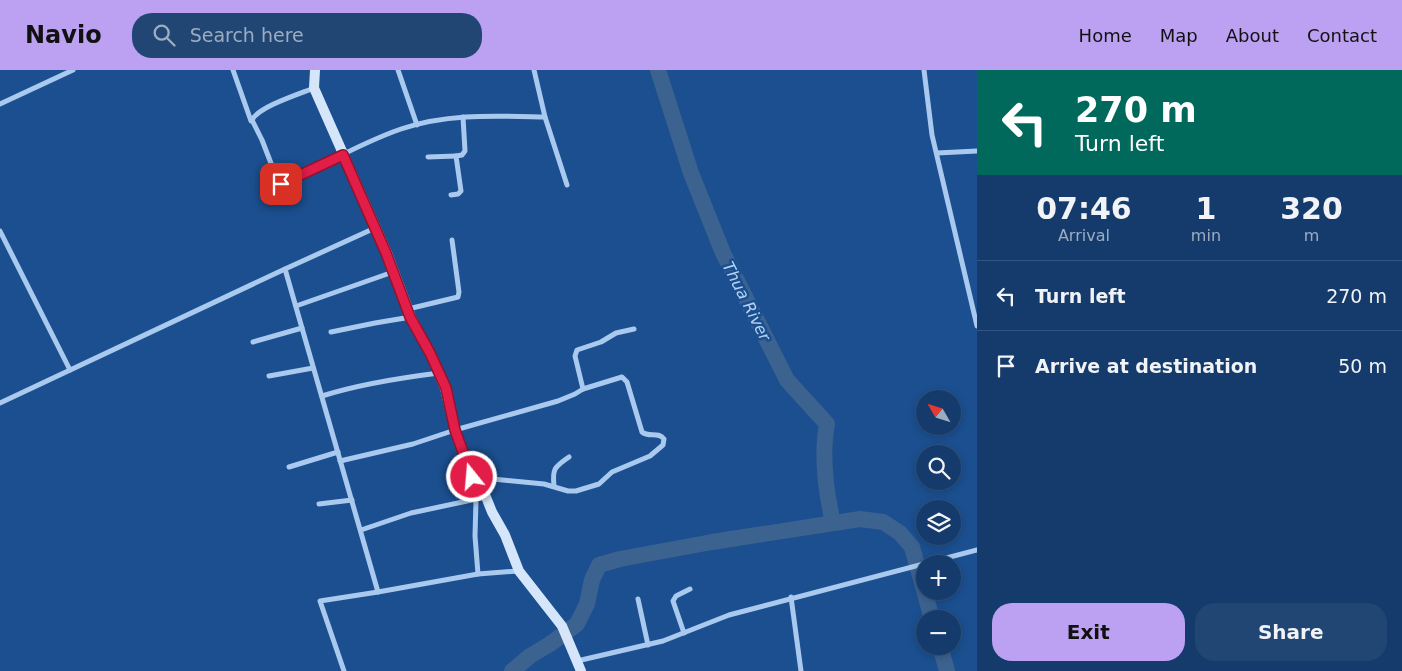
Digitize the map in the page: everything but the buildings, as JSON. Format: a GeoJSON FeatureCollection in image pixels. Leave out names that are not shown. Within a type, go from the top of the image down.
{"type":"FeatureCollection","features":[{"type":"Feature","properties":{"kind":"street"},"geometry":{"type":"LineString","coordinates":[[0,104],[73,70]]}},
{"type":"Feature","properties":{"kind":"street"},"geometry":{"type":"LineString","coordinates":[[234,70],[252,122],[262,140],[279,184],[289,182],[400,129],[431,121],[463,117],[545,117]]}},
{"type":"Feature","properties":{"kind":"street"},"geometry":{"type":"LineString","coordinates":[[315,70],[314,88],[386,253],[409,313],[430,353],[448,394],[455,430],[481,498],[492,512],[505,535],[519,571],[562,626],[579,666],[663,641],[728,615],[977,550]]}},
{"type":"Feature","properties":{"kind":"street"},"geometry":{"type":"LineString","coordinates":[[398,70],[417,125]]}},
{"type":"Feature","properties":{"kind":"street"},"geometry":{"type":"LineString","coordinates":[[534,70],[545,117],[566,185]]}},
{"type":"Feature","properties":{"kind":"street"},"geometry":{"type":"LineString","coordinates":[[924,70],[932,135],[977,326]]}},
{"type":"Feature","properties":{"kind":"street"},"geometry":{"type":"LineString","coordinates":[[252,122],[254,116],[262,110],[314,88]]}},
{"type":"Feature","properties":{"kind":"street"},"geometry":{"type":"LineString","coordinates":[[428,157],[462,155],[465,151],[463,117]]}},
{"type":"Feature","properties":{"kind":"street"},"geometry":{"type":"LineString","coordinates":[[937,153],[977,151]]}},
{"type":"Feature","properties":{"kind":"street"},"geometry":{"type":"LineString","coordinates":[[451,195],[458,194],[461,191],[456,156]]}},
{"type":"Feature","properties":{"kind":"street"},"geometry":{"type":"LineString","coordinates":[[0,403],[375,228]]}},
{"type":"Feature","properties":{"kind":"street"},"geometry":{"type":"LineString","coordinates":[[0,231],[70,370]]}},
{"type":"Feature","properties":{"kind":"street"},"geometry":{"type":"LineString","coordinates":[[331,332],[375,323],[458,297],[459,292],[452,240]]}},
{"type":"Feature","properties":{"kind":"street"},"geometry":{"type":"LineString","coordinates":[[285,269],[378,592]]}},
{"type":"Feature","properties":{"kind":"street"},"geometry":{"type":"LineString","coordinates":[[296,306],[393,272]]}},
{"type":"Feature","properties":{"kind":"street"},"geometry":{"type":"LineString","coordinates":[[253,342],[302,328]]}},
{"type":"Feature","properties":{"kind":"street"},"geometry":{"type":"LineString","coordinates":[[583,389],[575,356],[577,350],[601,342],[616,333],[634,329]]}},
{"type":"Feature","properties":{"kind":"street"},"geometry":{"type":"LineString","coordinates":[[269,376],[313,368]]}},
{"type":"Feature","properties":{"kind":"street"},"geometry":{"type":"LineString","coordinates":[[322,396],[392,379],[439,373]]}},
{"type":"Feature","properties":{"kind":"street"},"geometry":{"type":"LineString","coordinates":[[340,461],[413,444],[558,401],[583,389],[624,378],[627,382],[642,432],[646,435],[662,436],[665,442],[650,456],[612,472],[599,484],[571,492],[554,486],[472,477]]}},
{"type":"Feature","properties":{"kind":"street"},"geometry":{"type":"LineString","coordinates":[[289,467],[338,452]]}},
{"type":"Feature","properties":{"kind":"street"},"geometry":{"type":"LineString","coordinates":[[554,486],[554,469],[569,457]]}},
{"type":"Feature","properties":{"kind":"street"},"geometry":{"type":"LineString","coordinates":[[360,530],[411,513],[481,498]]}},
{"type":"Feature","properties":{"kind":"street"},"geometry":{"type":"LineString","coordinates":[[478,574],[475,536],[481,498]]}},
{"type":"Feature","properties":{"kind":"street"},"geometry":{"type":"LineString","coordinates":[[319,504],[352,500]]}},
{"type":"Feature","properties":{"kind":"street"},"geometry":{"type":"LineString","coordinates":[[344,671],[320,601],[478,574],[519,571]]}},
{"type":"Feature","properties":{"kind":"street"},"geometry":{"type":"LineString","coordinates":[[684,633],[673,601],[676,596],[690,589]]}},
{"type":"Feature","properties":{"kind":"street"},"geometry":{"type":"LineString","coordinates":[[791,598],[801,671]]}},
{"type":"Feature","properties":{"kind":"street"},"geometry":{"type":"LineString","coordinates":[[638,599],[648,645]]}},
{"type":"Feature","properties":{"kind":"waterway","name":"Thua River"},"geometry":{"type":"LineString","coordinates":[[658,70],[691,173],[723,253],[787,380],[827,424],[824,449],[825,474],[833,523]]}},
{"type":"Feature","properties":{"kind":"waterway"},"geometry":{"type":"LineString","coordinates":[[512,671],[530,656],[577,624],[587,604],[592,580],[599,565],[620,559],[712,542],[860,519],[883,522],[900,533],[912,547],[930,610]]}},
{"type":"Feature","properties":{"kind":"waterway"},"geometry":{"type":"LineString","coordinates":[[943,655],[947,671]]}},
{"type":"Feature","properties":{"kind":"route"},"geometry":{"type":"LineString","coordinates":[[281,184],[289,182],[343,155],[386,253],[410,317],[430,353],[446,388],[455,430],[472,477]]}}]}
